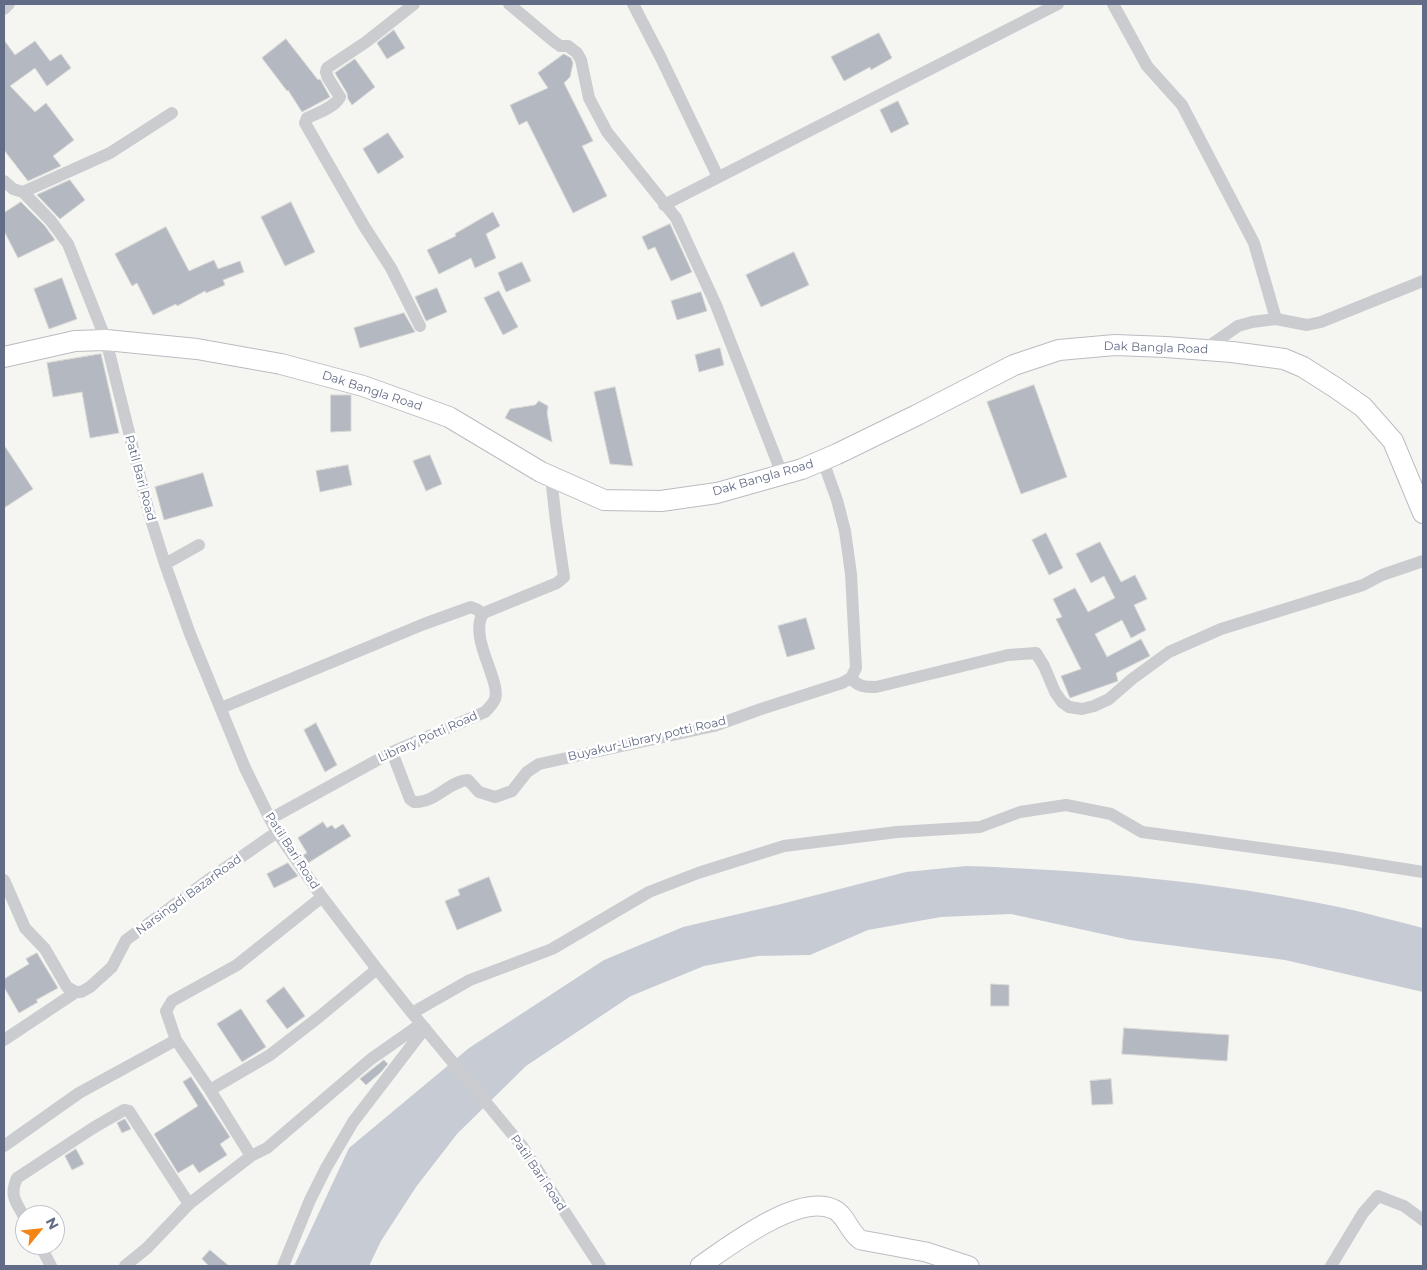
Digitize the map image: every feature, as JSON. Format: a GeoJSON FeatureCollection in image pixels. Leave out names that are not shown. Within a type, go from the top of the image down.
{"type":"FeatureCollection","features":[{"type":"Feature","properties":{"kind":"main road","name":"Dak Bangla Road"},"geometry":{"type":"LineString","coordinates":[[4,357],[75,341],[106,340],[206,351],[281,364],[363,386],[449,416],[541,472],[604,500],[661,500],[717,493],[823,461],[933,408],[1014,365],[1059,350],[1115,345],[1204,350],[1284,359],[1303,367],[1363,407],[1393,441],[1423,513]]}},
{"type":"Feature","properties":{"kind":"street"},"geometry":{"type":"LineString","coordinates":[[4,9],[9,4]]}},
{"type":"Feature","properties":{"kind":"street"},"geometry":{"type":"LineString","coordinates":[[414,4],[366,42],[327,68],[328,78],[340,98],[333,105],[308,118],[305,123],[364,226],[391,268],[420,326]]}},
{"type":"Feature","properties":{"kind":"street"},"geometry":{"type":"LineString","coordinates":[[509,4],[560,46],[568,46],[577,53],[581,60],[589,98],[607,132],[676,218],[716,305],[782,474]]}},
{"type":"Feature","properties":{"kind":"street"},"geometry":{"type":"LineString","coordinates":[[632,4],[661,58],[718,177]]}},
{"type":"Feature","properties":{"kind":"street"},"geometry":{"type":"LineString","coordinates":[[664,205],[1058,4]]}},
{"type":"Feature","properties":{"kind":"street"},"geometry":{"type":"LineString","coordinates":[[1113,4],[1147,66],[1182,105],[1254,243],[1276,318]]}},
{"type":"Feature","properties":{"kind":"street"},"geometry":{"type":"LineString","coordinates":[[24,192],[110,153],[172,113]]}},
{"type":"Feature","properties":{"kind":"street","name":"Patil Bari Road"},"geometry":{"type":"LineString","coordinates":[[4,181],[13,188],[24,192],[51,221],[68,244],[106,340],[149,513],[165,564],[190,634],[245,768],[277,832],[322,897],[377,969],[522,1146],[600,1266]]}},
{"type":"Feature","properties":{"kind":"street"},"geometry":{"type":"LineString","coordinates":[[1204,350],[1238,326],[1276,318],[1307,325],[1321,322],[1423,281]]}},
{"type":"Feature","properties":{"kind":"street"},"geometry":{"type":"LineString","coordinates":[[823,461],[846,531],[851,574],[856,661],[856,668],[851,678],[855,683],[864,688],[876,687],[1008,655],[1036,653],[1062,702],[1068,707],[1082,709],[1109,699],[1169,652],[1221,629],[1363,585],[1382,575],[1423,561]]}},
{"type":"Feature","properties":{"kind":"street"},"geometry":{"type":"LineString","coordinates":[[221,708],[424,624],[471,607],[478,610],[482,616],[486,612],[556,584],[564,577],[552,477]]}},
{"type":"Feature","properties":{"kind":"street"},"geometry":{"type":"LineString","coordinates":[[165,564],[199,545]]}},
{"type":"Feature","properties":{"kind":"street","name":"Library Potti Road"},"geometry":{"type":"LineString","coordinates":[[270,819],[392,752],[485,712],[496,698],[496,690],[479,632],[482,616]]}},
{"type":"Feature","properties":{"kind":"street","name":"Buyakur-Library potti Road"},"geometry":{"type":"LineString","coordinates":[[392,752],[410,799],[414,802],[427,800],[461,780],[468,780],[479,792],[495,797],[512,791],[527,772],[539,764],[714,726],[842,683],[851,678]]}},
{"type":"Feature","properties":{"kind":"street"},"geometry":{"type":"LineString","coordinates":[[412,1013],[470,980],[552,949],[649,892],[706,870],[784,846],[897,832],[980,827],[1020,812],[1066,805],[1111,814],[1142,832],[1423,872]]}},
{"type":"Feature","properties":{"kind":"street","name":"Narsingdi BazarRoad"},"geometry":{"type":"LineString","coordinates":[[4,1040],[76,992],[81,992],[90,987],[112,968],[126,940],[277,832]]}},
{"type":"Feature","properties":{"kind":"street"},"geometry":{"type":"LineString","coordinates":[[4,880],[25,928],[45,949],[67,987],[76,992]]}},
{"type":"Feature","properties":{"kind":"street"},"geometry":{"type":"LineString","coordinates":[[250,1156],[210,1090],[176,1040],[166,1011],[172,1001],[237,965],[322,897]]}},
{"type":"Feature","properties":{"kind":"street"},"geometry":{"type":"LineString","coordinates":[[210,1090],[270,1055],[377,969]]}},
{"type":"Feature","properties":{"kind":"street"},"geometry":{"type":"LineString","coordinates":[[125,1266],[147,1248],[189,1204],[250,1156],[267,1148],[371,1059],[425,1028]]}},
{"type":"Feature","properties":{"kind":"street"},"geometry":{"type":"LineString","coordinates":[[283,1266],[314,1192],[353,1122],[425,1028]]}},
{"type":"Feature","properties":{"kind":"street"},"geometry":{"type":"LineString","coordinates":[[4,1146],[79,1093],[176,1040]]}},
{"type":"Feature","properties":{"kind":"street"},"geometry":{"type":"LineString","coordinates":[[17,1205],[13,1198],[13,1188],[17,1178],[124,1110],[129,1111],[189,1204]]}},
{"type":"Feature","properties":{"kind":"street"},"geometry":{"type":"LineString","coordinates":[[1332,1266],[1363,1213],[1378,1196],[1404,1206],[1423,1220]]}},
{"type":"Feature","properties":{"kind":"street"},"geometry":{"type":"LineString","coordinates":[[700,1266],[751,1231],[797,1210],[819,1204],[837,1210],[856,1237],[861,1240],[926,1252],[969,1266]]}},
{"type":"Feature","properties":{"kind":"shaded area"},"geometry":{"type":"Polygon","coordinates":[[[966,866],[1106,874],[1200,884],[1339,907],[1423,928],[1423,992],[1285,960],[1130,940],[1011,914],[941,917],[868,930],[810,955],[758,956],[704,966],[631,996],[526,1066],[457,1134],[416,1187],[381,1241],[369,1266],[294,1266],[349,1148],[469,1048],[604,960],[683,927],[906,872],[966,866]]]}},
{"type":"Feature","properties":{"kind":"building"},"geometry":{"type":"Polygon","coordinates":[[[394,30],[405,48],[387,59],[377,43],[394,30]]]}},
{"type":"Feature","properties":{"kind":"building"},"geometry":{"type":"Polygon","coordinates":[[[879,33],[892,58],[871,70],[870,67],[844,81],[831,57],[879,33]]]}},
{"type":"Feature","properties":{"kind":"building"},"geometry":{"type":"Polygon","coordinates":[[[286,39],[318,80],[320,79],[330,97],[302,112],[288,90],[262,58],[286,39]]]}},
{"type":"Feature","properties":{"kind":"building"},"geometry":{"type":"Polygon","coordinates":[[[4,40],[15,55],[35,41],[50,61],[61,54],[71,68],[47,86],[35,68],[10,86],[35,112],[46,103],[74,140],[53,156],[61,166],[28,181],[4,150],[4,40]]]}},
{"type":"Feature","properties":{"kind":"building"},"geometry":{"type":"Polygon","coordinates":[[[564,54],[571,58],[573,63],[570,77],[564,83],[593,141],[582,146],[607,196],[573,213],[527,121],[519,125],[510,105],[548,88],[538,73],[564,54]]]}},
{"type":"Feature","properties":{"kind":"building"},"geometry":{"type":"Polygon","coordinates":[[[355,59],[375,87],[352,105],[335,73],[355,59]]]}},
{"type":"Feature","properties":{"kind":"building"},"geometry":{"type":"Polygon","coordinates":[[[898,101],[909,124],[891,133],[880,110],[898,101]]]}},
{"type":"Feature","properties":{"kind":"building"},"geometry":{"type":"Polygon","coordinates":[[[388,133],[404,157],[378,174],[363,149],[388,133]]]}},
{"type":"Feature","properties":{"kind":"building"},"geometry":{"type":"Polygon","coordinates":[[[70,180],[85,200],[60,219],[37,195],[70,180]]]}},
{"type":"Feature","properties":{"kind":"building"},"geometry":{"type":"Polygon","coordinates":[[[21,202],[45,226],[55,240],[18,258],[4,231],[4,213],[21,202]]]}},
{"type":"Feature","properties":{"kind":"building"},"geometry":{"type":"Polygon","coordinates":[[[291,202],[315,252],[285,266],[261,217],[291,202]]]}},
{"type":"Feature","properties":{"kind":"building"},"geometry":{"type":"Polygon","coordinates":[[[493,212],[500,226],[486,234],[496,258],[475,268],[471,258],[439,274],[427,250],[456,236],[455,234],[493,212]]]}},
{"type":"Feature","properties":{"kind":"building"},"geometry":{"type":"Polygon","coordinates":[[[670,224],[692,272],[671,281],[655,247],[648,250],[642,237],[670,224]]]}},
{"type":"Feature","properties":{"kind":"building"},"geometry":{"type":"Polygon","coordinates":[[[166,227],[189,271],[214,260],[218,269],[240,261],[244,272],[223,280],[225,285],[206,293],[205,291],[177,306],[176,304],[153,315],[137,283],[132,286],[115,254],[166,227]]]}},
{"type":"Feature","properties":{"kind":"building"},"geometry":{"type":"Polygon","coordinates":[[[794,252],[809,285],[761,307],[746,275],[794,252]]]}},
{"type":"Feature","properties":{"kind":"building"},"geometry":{"type":"Polygon","coordinates":[[[522,262],[531,281],[506,292],[498,273],[522,262]]]}},
{"type":"Feature","properties":{"kind":"building"},"geometry":{"type":"Polygon","coordinates":[[[62,278],[77,319],[49,329],[34,289],[62,278]]]}},
{"type":"Feature","properties":{"kind":"building"},"geometry":{"type":"Polygon","coordinates":[[[437,288],[447,312],[426,321],[415,297],[437,288]]]}},
{"type":"Feature","properties":{"kind":"building"},"geometry":{"type":"Polygon","coordinates":[[[499,291],[518,327],[503,335],[484,298],[499,291]]]}},
{"type":"Feature","properties":{"kind":"building"},"geometry":{"type":"Polygon","coordinates":[[[701,292],[707,311],[677,320],[671,301],[701,292]]]}},
{"type":"Feature","properties":{"kind":"building"},"geometry":{"type":"Polygon","coordinates":[[[404,313],[415,332],[360,348],[354,328],[404,313]]]}},
{"type":"Feature","properties":{"kind":"building"},"geometry":{"type":"Polygon","coordinates":[[[720,348],[724,365],[699,372],[695,355],[720,348]]]}},
{"type":"Feature","properties":{"kind":"building"},"geometry":{"type":"Polygon","coordinates":[[[101,354],[119,433],[90,438],[82,392],[53,397],[47,363],[101,354]]]}},
{"type":"Feature","properties":{"kind":"building"},"geometry":{"type":"Polygon","coordinates":[[[1034,385],[1067,477],[1021,494],[987,402],[1034,385]]]}},
{"type":"Feature","properties":{"kind":"building"},"geometry":{"type":"Polygon","coordinates":[[[615,387],[633,466],[610,464],[594,392],[615,387]]]}},
{"type":"Feature","properties":{"kind":"building"},"geometry":{"type":"Polygon","coordinates":[[[331,395],[351,395],[351,431],[331,432],[331,395]]]}},
{"type":"Feature","properties":{"kind":"building"},"geometry":{"type":"Polygon","coordinates":[[[539,401],[548,406],[547,413],[552,442],[505,418],[510,409],[535,405],[539,401]]]}},
{"type":"Feature","properties":{"kind":"building"},"geometry":{"type":"Polygon","coordinates":[[[4,445],[33,489],[4,508],[4,445]]]}},
{"type":"Feature","properties":{"kind":"building"},"geometry":{"type":"Polygon","coordinates":[[[430,455],[442,484],[426,491],[413,461],[430,455]]]}},
{"type":"Feature","properties":{"kind":"building"},"geometry":{"type":"Polygon","coordinates":[[[348,465],[352,485],[320,492],[316,471],[348,465]]]}},
{"type":"Feature","properties":{"kind":"building"},"geometry":{"type":"Polygon","coordinates":[[[203,473],[213,506],[164,520],[155,487],[203,473]]]}},
{"type":"Feature","properties":{"kind":"building"},"geometry":{"type":"Polygon","coordinates":[[[1046,533],[1063,568],[1049,575],[1032,540],[1046,533]]]}},
{"type":"Feature","properties":{"kind":"building"},"geometry":{"type":"Polygon","coordinates":[[[1100,542],[1121,582],[1135,575],[1147,599],[1134,605],[1146,630],[1131,638],[1122,620],[1095,634],[1107,657],[1141,639],[1150,656],[1116,673],[1118,681],[1070,698],[1061,676],[1081,669],[1056,619],[1062,617],[1053,599],[1075,588],[1088,612],[1115,598],[1104,576],[1091,583],[1076,554],[1100,542]]]}},
{"type":"Feature","properties":{"kind":"building"},"geometry":{"type":"Polygon","coordinates":[[[806,618],[815,649],[787,657],[778,626],[806,618]]]}},
{"type":"Feature","properties":{"kind":"building"},"geometry":{"type":"Polygon","coordinates":[[[316,723],[337,765],[325,772],[304,730],[316,723]]]}},
{"type":"Feature","properties":{"kind":"building"},"geometry":{"type":"Polygon","coordinates":[[[323,822],[327,828],[332,825],[335,829],[343,824],[351,836],[308,863],[303,855],[307,853],[298,838],[323,822]]]}},
{"type":"Feature","properties":{"kind":"building"},"geometry":{"type":"Polygon","coordinates":[[[288,863],[298,876],[274,888],[267,874],[288,863]]]}},
{"type":"Feature","properties":{"kind":"building"},"geometry":{"type":"Polygon","coordinates":[[[489,877],[502,911],[457,930],[445,901],[460,895],[458,890],[489,877]]]}},
{"type":"Feature","properties":{"kind":"building"},"geometry":{"type":"Polygon","coordinates":[[[37,953],[58,988],[36,1000],[38,1002],[19,1013],[4,987],[4,979],[29,964],[26,959],[37,953]]]}},
{"type":"Feature","properties":{"kind":"building"},"geometry":{"type":"Polygon","coordinates":[[[991,984],[1009,985],[1009,1006],[991,1006],[991,984]]]}},
{"type":"Feature","properties":{"kind":"building"},"geometry":{"type":"Polygon","coordinates":[[[284,987],[305,1016],[287,1029],[266,1001],[284,987]]]}},
{"type":"Feature","properties":{"kind":"building"},"geometry":{"type":"Polygon","coordinates":[[[241,1009],[266,1047],[242,1062],[217,1024],[241,1009]]]}},
{"type":"Feature","properties":{"kind":"building"},"geometry":{"type":"Polygon","coordinates":[[[1124,1028],[1229,1035],[1227,1061],[1122,1054],[1124,1028]]]}},
{"type":"Feature","properties":{"kind":"building"},"geometry":{"type":"Polygon","coordinates":[[[384,1060],[388,1064],[366,1085],[360,1079],[384,1060]]]}},
{"type":"Feature","properties":{"kind":"building"},"geometry":{"type":"Polygon","coordinates":[[[191,1077],[230,1137],[220,1144],[227,1155],[199,1173],[193,1164],[178,1173],[154,1134],[198,1106],[183,1082],[191,1077]]]}},
{"type":"Feature","properties":{"kind":"building"},"geometry":{"type":"Polygon","coordinates":[[[1111,1079],[1113,1104],[1092,1105],[1090,1081],[1111,1079]]]}},
{"type":"Feature","properties":{"kind":"building"},"geometry":{"type":"Polygon","coordinates":[[[125,1119],[131,1129],[122,1133],[117,1123],[125,1119]]]}},
{"type":"Feature","properties":{"kind":"building"},"geometry":{"type":"Polygon","coordinates":[[[76,1149],[84,1164],[72,1170],[65,1156],[76,1149]]]}},
{"type":"Feature","properties":{"kind":"building"},"geometry":{"type":"Polygon","coordinates":[[[210,1250],[229,1266],[209,1266],[202,1259],[210,1250]]]}}]}
